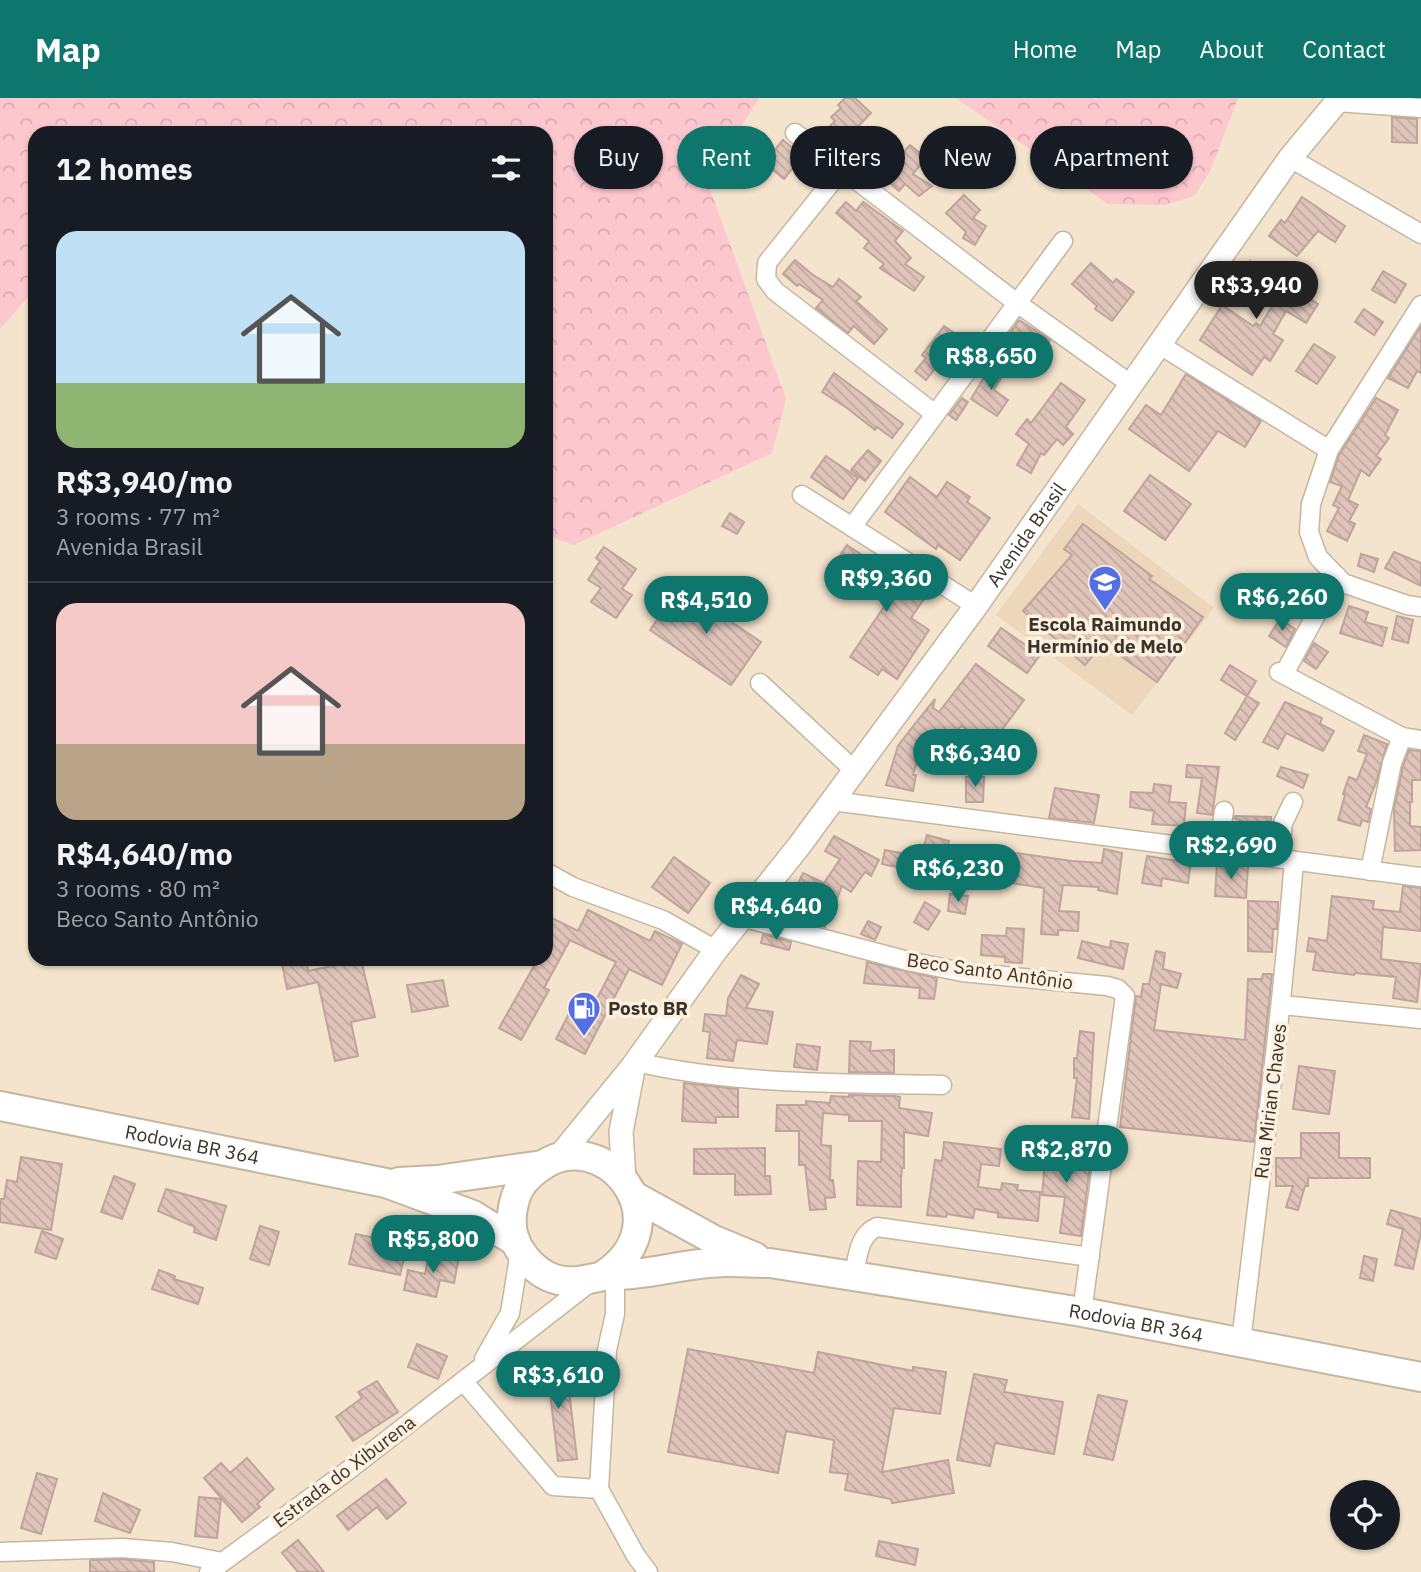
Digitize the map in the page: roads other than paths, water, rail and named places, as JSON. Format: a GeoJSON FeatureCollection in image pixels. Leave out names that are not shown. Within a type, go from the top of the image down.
{"type":"FeatureCollection","features":[{"type":"Feature","properties":{"kind":"main road","name":"Rodovia BR 364"},"geometry":{"type":"LineString","coordinates":[[0,1106],[386,1183],[473,1215],[518,1247],[530,1265],[544,1275],[560,1281],[578,1282],[726,1262],[770,1264],[1082,1312],[1421,1377]]}},
{"type":"Feature","properties":{"kind":"main road","name":"Rodovia BR 364"},"geometry":{"type":"LineString","coordinates":[[386,1183],[451,1178],[576,1156],[594,1159],[611,1167],[629,1188],[714,1240],[770,1264]]}},
{"type":"Feature","properties":{"kind":"main road"},"geometry":{"type":"LineString","coordinates":[[518,1247],[511,1225],[512,1207],[518,1190],[529,1175],[550,1161]]}},
{"type":"Feature","properties":{"kind":"main road"},"geometry":{"type":"LineString","coordinates":[[604,1277],[621,1262],[634,1242],[638,1211],[629,1188]]}},
{"type":"Feature","properties":{"kind":"street"},"geometry":{"type":"LineString","coordinates":[[1338,100],[1421,108]]}},
{"type":"Feature","properties":{"kind":"street","name":"Avenida Brasil"},"geometry":{"type":"LineString","coordinates":[[550,1161],[634,1064],[716,950],[855,771],[976,606],[1290,158],[1338,100]]}},
{"type":"Feature","properties":{"kind":"street"},"geometry":{"type":"LineString","coordinates":[[1290,158],[1421,234]]}},
{"type":"Feature","properties":{"kind":"street"},"geometry":{"type":"LineString","coordinates":[[826,189],[767,263],[766,279],[775,291],[935,414]]}},
{"type":"Feature","properties":{"kind":"street"},"geometry":{"type":"LineString","coordinates":[[868,189],[1017,303],[1132,385]]}},
{"type":"Feature","properties":{"kind":"street"},"geometry":{"type":"LineString","coordinates":[[852,527],[1063,241]]}},
{"type":"Feature","properties":{"kind":"street"},"geometry":{"type":"LineString","coordinates":[[1421,305],[1329,450],[1311,504],[1309,532],[1318,557],[1343,583],[1406,605],[1421,607]]}},
{"type":"Feature","properties":{"kind":"street"},"geometry":{"type":"LineString","coordinates":[[1160,345],[1329,450]]}},
{"type":"Feature","properties":{"kind":"street"},"geometry":{"type":"LineString","coordinates":[[802,495],[976,606]]}},
{"type":"Feature","properties":{"kind":"street"},"geometry":{"type":"LineString","coordinates":[[1336,576],[1282,673],[1402,737],[1421,740]]}},
{"type":"Feature","properties":{"kind":"street"},"geometry":{"type":"LineString","coordinates":[[760,683],[855,771]]}},
{"type":"Feature","properties":{"kind":"street"},"geometry":{"type":"LineString","coordinates":[[1370,871],[1392,763],[1402,737]]}},
{"type":"Feature","properties":{"kind":"street"},"geometry":{"type":"LineString","coordinates":[[832,801],[1421,877]]}},
{"type":"Feature","properties":{"kind":"street","name":"Rua Mirian Chaves"},"geometry":{"type":"LineString","coordinates":[[1241,1342],[1266,1117],[1282,1005],[1287,859],[1283,823],[1293,802]]}},
{"type":"Feature","properties":{"kind":"street"},"geometry":{"type":"LineString","coordinates":[[1217,850],[1224,811]]}},
{"type":"Feature","properties":{"kind":"street"},"geometry":{"type":"LineString","coordinates":[[553,876],[573,887],[663,920],[716,950]]}},
{"type":"Feature","properties":{"kind":"street","name":"Beco Santo Antônio"},"geometry":{"type":"LineString","coordinates":[[741,917],[962,972],[1118,989],[1125,996],[1125,1006],[1090,1257]]}},
{"type":"Feature","properties":{"kind":"street"},"geometry":{"type":"LineString","coordinates":[[1282,1005],[1421,1019]]}},
{"type":"Feature","properties":{"kind":"street"},"geometry":{"type":"LineString","coordinates":[[634,1064],[710,1075],[824,1083],[942,1085]]}},
{"type":"Feature","properties":{"kind":"street","name":"Avenida Brasil"},"geometry":{"type":"LineString","coordinates":[[629,1188],[621,1132],[634,1064]]}},
{"type":"Feature","properties":{"kind":"street"},"geometry":{"type":"LineString","coordinates":[[853,1277],[863,1237],[869,1230],[877,1227],[1090,1257],[1082,1312]]}},
{"type":"Feature","properties":{"kind":"street","name":"Estrada do Xiburena"},"geometry":{"type":"LineString","coordinates":[[478,1369],[510,1313],[518,1247]]}},
{"type":"Feature","properties":{"kind":"street"},"geometry":{"type":"LineString","coordinates":[[604,1277],[615,1314],[607,1350],[599,1489],[636,1556],[648,1572]]}},
{"type":"Feature","properties":{"kind":"street","name":"Estrada do Xiburena"},"geometry":{"type":"LineString","coordinates":[[215,1567],[346,1472],[478,1369],[604,1277]]}},
{"type":"Feature","properties":{"kind":"street"},"geometry":{"type":"LineString","coordinates":[[463,1381],[553,1486],[599,1489]]}},
{"type":"Feature","properties":{"kind":"street"},"geometry":{"type":"LineString","coordinates":[[0,1552],[122,1548],[172,1552],[215,1567]]}},
{"type":"Feature","properties":{"kind":"place","name":"Escola Raimundo Hermínio de Melo"},"geometry":{"type":"Point","coordinates":[1105,612]}},
{"type":"Feature","properties":{"kind":"place","name":"Posto BR"},"geometry":{"type":"Point","coordinates":[584,1038]}}]}
